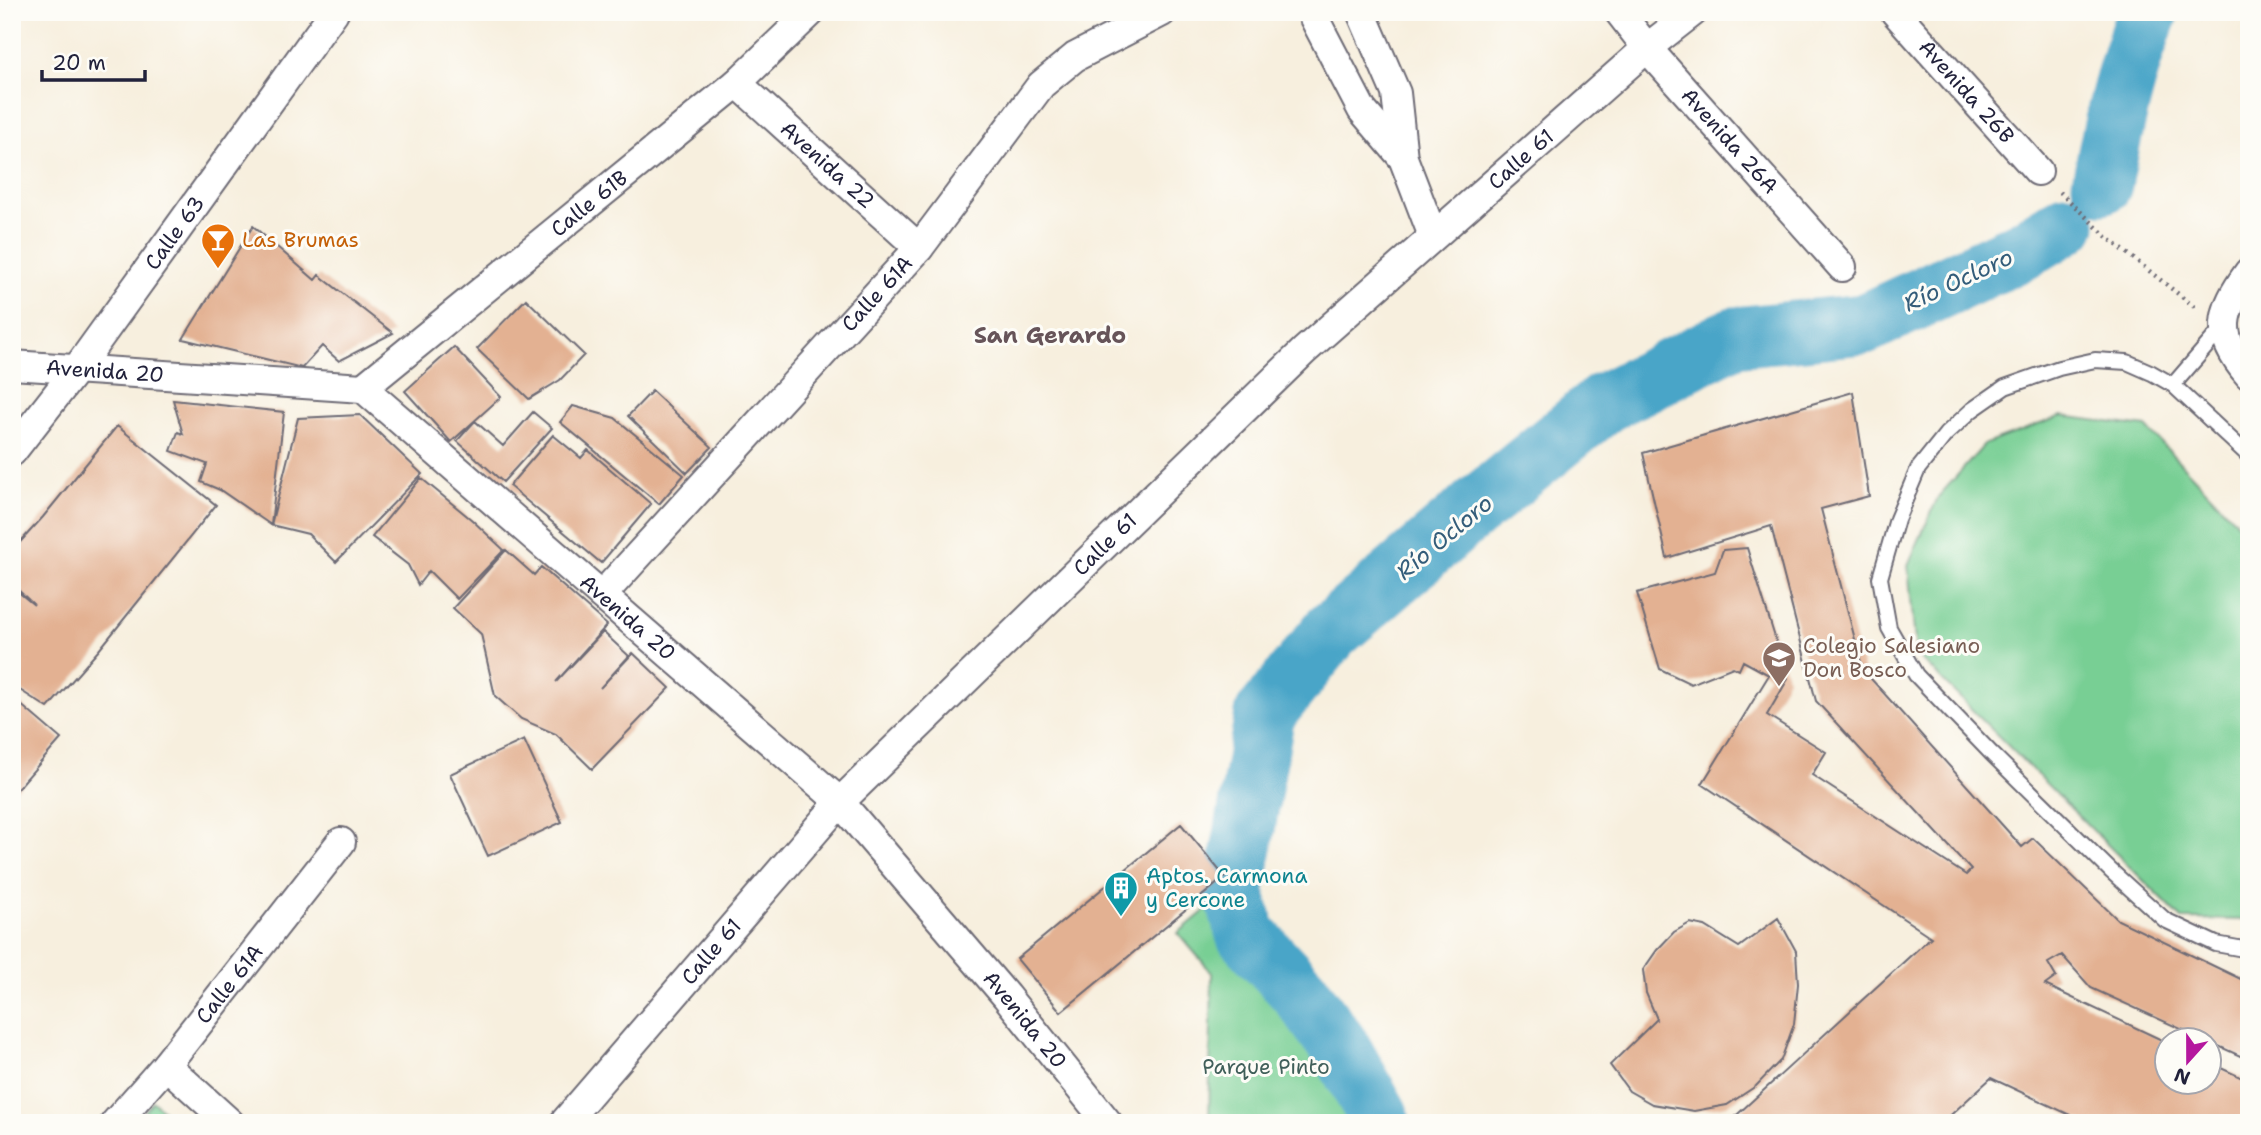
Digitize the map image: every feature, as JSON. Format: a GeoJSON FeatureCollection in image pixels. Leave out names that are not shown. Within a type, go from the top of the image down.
{"type":"FeatureCollection","features":[{"type":"Feature","properties":{"kind":"street","name":"Calle 63"},"geometry":{"type":"LineString","coordinates":[[12,452],[76,370],[334,12]]}},
{"type":"Feature","properties":{"kind":"street","name":"Calle 61B"},"geometry":{"type":"LineString","coordinates":[[363,388],[737,83],[811,12]]}},
{"type":"Feature","properties":{"kind":"street","name":"Calle 61A"},"geometry":{"type":"LineString","coordinates":[[602,595],[919,248],[1041,85],[1075,57],[1162,12]]}},
{"type":"Feature","properties":{"kind":"street"},"geometry":{"type":"LineString","coordinates":[[1311,12],[1362,110],[1403,158]]}},
{"type":"Feature","properties":{"kind":"street"},"geometry":{"type":"LineString","coordinates":[[1360,12],[1396,93],[1403,158],[1433,236]]}},
{"type":"Feature","properties":{"kind":"street","name":"Avenida 26A"},"geometry":{"type":"LineString","coordinates":[[1619,12],[1647,48],[1842,267]]}},
{"type":"Feature","properties":{"kind":"street","name":"Calle 61"},"geometry":{"type":"LineString","coordinates":[[564,1123],[840,802],[1304,351],[1647,48],[1693,12]]}},
{"type":"Feature","properties":{"kind":"street","name":"Avenida 26B"},"geometry":{"type":"LineString","coordinates":[[1895,12],[2038,171]]}},
{"type":"Feature","properties":{"kind":"street","name":"Avenida 22"},"geometry":{"type":"LineString","coordinates":[[737,83],[919,248]]}},
{"type":"Feature","properties":{"kind":"street"},"geometry":{"type":"LineString","coordinates":[[2249,272],[2234,293],[2224,326],[2233,357],[2249,374]]}},
{"type":"Feature","properties":{"kind":"street","name":"Avenida 20"},"geometry":{"type":"LineString","coordinates":[[12,365],[363,388],[840,802],[1006,996],[1108,1123]]}},
{"type":"Feature","properties":{"kind":"street","name":"Calle 61A"},"geometry":{"type":"LineString","coordinates":[[115,1123],[166,1065],[341,842]]}},
{"type":"Feature","properties":{"kind":"street"},"geometry":{"type":"LineString","coordinates":[[166,1065],[230,1123]]}},
{"type":"Feature","properties":{"kind":"lane"},"geometry":{"type":"LineString","coordinates":[[2173,386],[2224,326]]}},
{"type":"Feature","properties":{"kind":"lane"},"geometry":{"type":"LineString","coordinates":[[2249,456],[2173,386],[2152,373],[2127,362],[2095,360],[2059,368],[2005,387],[1972,410],[1946,434],[1918,469],[1897,519],[1880,578],[1889,628],[1916,675],[1991,753],[2165,920],[2216,944],[2249,950]]}},
{"type":"Feature","properties":{"kind":"path"},"geometry":{"type":"LineString","coordinates":[[2038,171],[2108,237],[2192,306],[2224,326]]}},
{"type":"Feature","properties":{"kind":"green space"},"geometry":{"type":"Polygon","coordinates":[[[2062,416],[2146,427],[2249,535],[2249,920],[2182,919],[1916,654],[1908,565],[1938,497],[1985,444],[2062,416]]]}},
{"type":"Feature","properties":{"kind":"green space","name":"Parque Pinto"},"geometry":{"type":"Polygon","coordinates":[[[1220,898],[1232,941],[1269,980],[1319,1044],[1360,1123],[1209,1123],[1212,973],[1178,933],[1220,898]]]}},
{"type":"Feature","properties":{"kind":"green space"},"geometry":{"type":"Polygon","coordinates":[[[153,1101],[177,1123],[135,1123],[153,1101]]]}},
{"type":"Feature","properties":{"kind":"building"},"geometry":{"type":"Polygon","coordinates":[[[253,226],[315,280],[319,275],[393,333],[339,361],[322,346],[302,368],[183,339],[253,226]]]}},
{"type":"Feature","properties":{"kind":"building"},"geometry":{"type":"Polygon","coordinates":[[[526,299],[584,355],[560,380],[529,399],[477,349],[526,299]]]}},
{"type":"Feature","properties":{"kind":"building"},"geometry":{"type":"Polygon","coordinates":[[[454,347],[501,397],[451,442],[405,391],[454,347]]]}},
{"type":"Feature","properties":{"kind":"building"},"geometry":{"type":"Polygon","coordinates":[[[652,391],[712,447],[687,473],[628,416],[652,391]]]}},
{"type":"Feature","properties":{"kind":"building"},"geometry":{"type":"Polygon","coordinates":[[[1853,392],[1869,496],[1821,509],[1863,670],[2022,847],[2033,838],[2118,920],[2249,983],[2249,1060],[2222,1048],[2222,1026],[2174,1026],[2091,988],[2062,955],[2048,963],[2056,977],[2045,985],[2152,1035],[2152,1096],[2222,1096],[2222,1068],[2249,1081],[2249,1123],[2087,1123],[1991,1078],[1942,1123],[1728,1123],[1931,937],[1702,784],[1769,675],[1743,661],[1739,670],[1733,667],[1691,684],[1660,669],[1637,593],[1715,572],[1723,550],[1747,548],[1788,679],[1767,715],[1826,752],[1812,775],[1966,875],[1971,870],[1816,701],[1771,526],[1667,558],[1643,453],[1853,392]]]}},
{"type":"Feature","properties":{"kind":"building"},"geometry":{"type":"Polygon","coordinates":[[[173,400],[284,412],[271,525],[220,490],[201,482],[207,464],[171,451],[178,432],[183,434],[173,400]]]}},
{"type":"Feature","properties":{"kind":"building"},"geometry":{"type":"Polygon","coordinates":[[[573,406],[615,418],[684,475],[659,504],[560,422],[573,406]]]}},
{"type":"Feature","properties":{"kind":"building"},"geometry":{"type":"Polygon","coordinates":[[[533,412],[552,428],[503,482],[457,441],[475,421],[503,446],[533,412]]]}},
{"type":"Feature","properties":{"kind":"building"},"geometry":{"type":"Polygon","coordinates":[[[360,415],[422,474],[336,562],[308,534],[271,525],[298,418],[360,415]]]}},
{"type":"Feature","properties":{"kind":"building"},"geometry":{"type":"Polygon","coordinates":[[[117,426],[216,505],[99,650],[48,708],[12,685],[12,587],[34,605],[12,584],[12,551],[117,426]]]}},
{"type":"Feature","properties":{"kind":"building"},"geometry":{"type":"Polygon","coordinates":[[[553,435],[581,458],[588,450],[651,504],[601,563],[509,486],[553,435]]]}},
{"type":"Feature","properties":{"kind":"building"},"geometry":{"type":"Polygon","coordinates":[[[421,478],[504,550],[457,599],[429,571],[418,585],[408,565],[372,537],[421,478]]]}},
{"type":"Feature","properties":{"kind":"building"},"geometry":{"type":"Polygon","coordinates":[[[506,550],[534,575],[541,567],[607,625],[556,682],[603,632],[629,656],[600,688],[633,653],[670,688],[592,769],[556,734],[521,719],[495,696],[481,634],[453,608],[506,550]]]}},
{"type":"Feature","properties":{"kind":"building"},"geometry":{"type":"Polygon","coordinates":[[[12,697],[61,739],[12,795],[12,697]]]}},
{"type":"Feature","properties":{"kind":"building"},"geometry":{"type":"Polygon","coordinates":[[[524,740],[562,822],[488,856],[450,774],[524,740]]]}},
{"type":"Feature","properties":{"kind":"building","name":"Aptos. Carmona y Cercone"},"geometry":{"type":"Polygon","coordinates":[[[1181,824],[1225,877],[1061,1012],[1017,959],[1181,824]]]}},
{"type":"Feature","properties":{"kind":"building"},"geometry":{"type":"Polygon","coordinates":[[[1778,918],[1796,951],[1798,984],[1794,1024],[1781,1060],[1756,1086],[1727,1105],[1694,1111],[1652,1104],[1629,1091],[1610,1065],[1657,1019],[1646,993],[1643,970],[1657,950],[1674,932],[1690,923],[1705,926],[1739,947],[1778,918]]]}},
{"type":"Feature","properties":{"kind":"waterway","name":"Río Ocloro"},"geometry":{"type":"LineString","coordinates":[[2102,184],[2121,97],[2148,12]]}},
{"type":"Feature","properties":{"kind":"waterway","name":"Río Ocloro"},"geometry":{"type":"LineString","coordinates":[[1380,1123],[1341,1049],[1300,992],[1246,934],[1234,892],[1265,714],[1331,632],[1474,509],[1604,403],[1734,337],[1864,324],[2023,250],[2066,224]]}},
{"type":"Feature","properties":{"kind":"place","name":"Las Brumas"},"geometry":{"type":"Point","coordinates":[218,270]}},
{"type":"Feature","properties":{"kind":"place","name":"Colegio Salesiano Don Bosco"},"geometry":{"type":"Point","coordinates":[1779,688]}},
{"type":"Feature","properties":{"kind":"place","name":"Aptos. Carmona y Cercone"},"geometry":{"type":"Point","coordinates":[1121,918]}},
{"type":"Feature","properties":{"kind":"district","name":"San Gerardo"},"geometry":{"type":"Point","coordinates":[1050,335]}}]}
